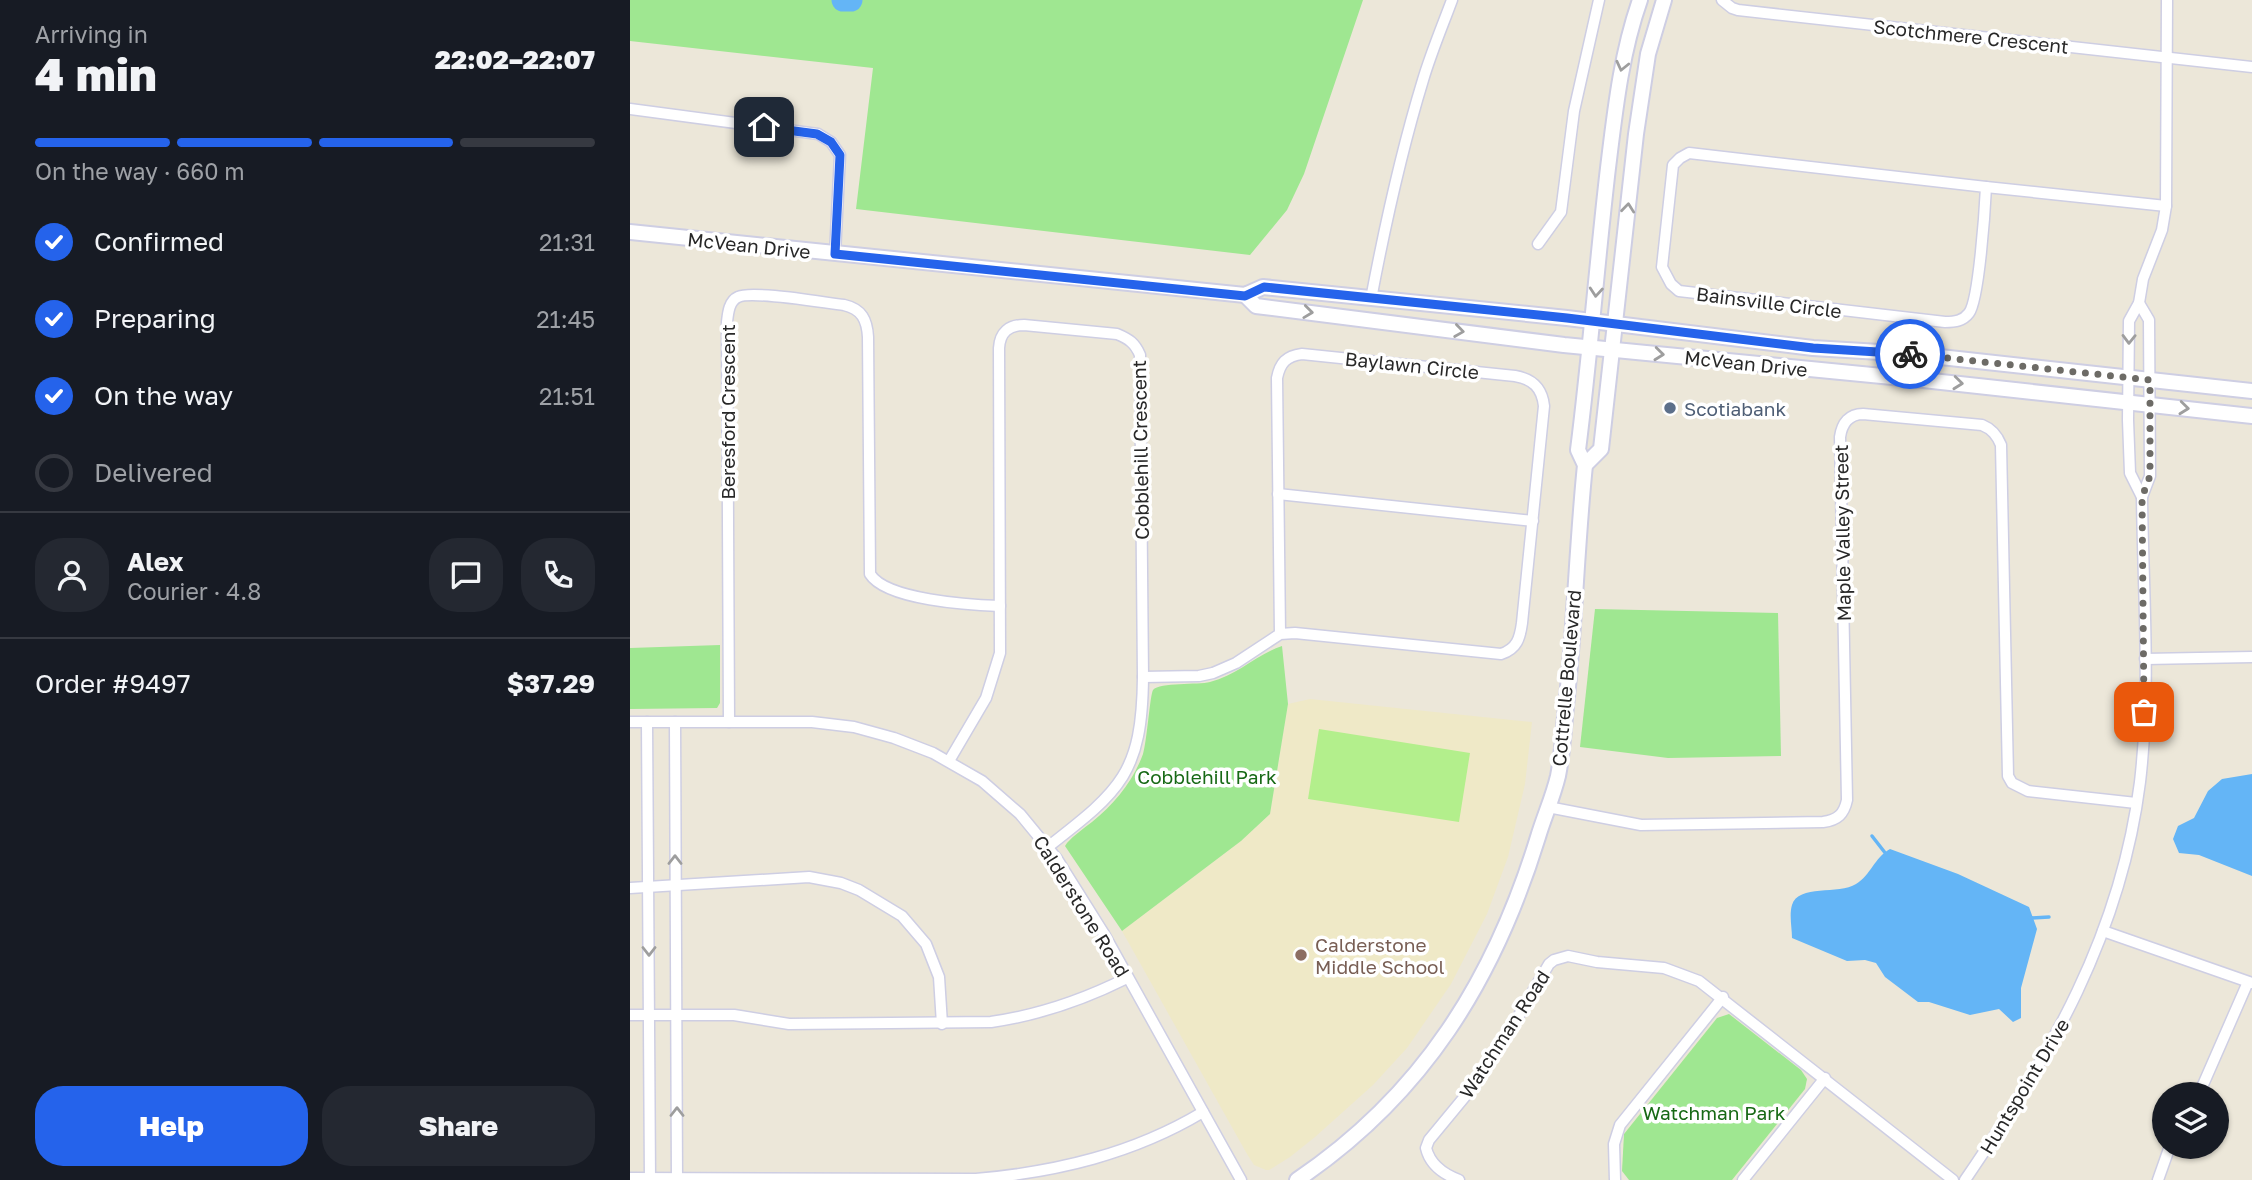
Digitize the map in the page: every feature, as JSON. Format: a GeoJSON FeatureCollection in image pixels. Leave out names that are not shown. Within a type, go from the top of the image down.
{"type":"FeatureCollection","features":[{"type":"Feature","properties":{"kind":"main road","name":"Cottrelle Boulevard"},"geometry":{"type":"LineString","coordinates":[[1297,1180],[1350,1140],[1400,1091],[1430,1055],[1466,1004],[1487,968],[1513,912],[1558,777],[1575,621],[1574,592],[1585,466],[1578,450],[1591,347],[1603,210],[1619,79],[1640,0]]}},
{"type":"Feature","properties":{"kind":"main road","name":"Cottrelle Boulevard"},"geometry":{"type":"LineString","coordinates":[[1585,466],[1601,449],[1636,134],[1648,54],[1664,0]]}},
{"type":"Feature","properties":{"kind":"main road","name":"McVean Drive"},"geometry":{"type":"LineString","coordinates":[[630,232],[1245,296],[1264,287],[1813,348],[1913,354],[2252,391]]}},
{"type":"Feature","properties":{"kind":"main road","name":"McVean Drive"},"geometry":{"type":"LineString","coordinates":[[1245,296],[1256,306],[1591,347],[2252,416]]}},
{"type":"Feature","properties":{"kind":"street"},"geometry":{"type":"LineString","coordinates":[[1371,299],[1397,170],[1423,78],[1452,0]]}},
{"type":"Feature","properties":{"kind":"street"},"geometry":{"type":"LineString","coordinates":[[1538,244],[1561,212],[1574,111],[1599,0]]}},
{"type":"Feature","properties":{"kind":"street","name":"Scotchmere Crescent"},"geometry":{"type":"LineString","coordinates":[[1722,0],[1738,10],[2252,67]]}},
{"type":"Feature","properties":{"kind":"street"},"geometry":{"type":"LineString","coordinates":[[2167,0],[2167,58]]}},
{"type":"Feature","properties":{"kind":"street","name":"Huntspoint Drive"},"geometry":{"type":"LineString","coordinates":[[2142,497],[2130,472],[2129,321],[2139,303],[2143,279],[2162,230],[2166,206],[2167,58]]}},
{"type":"Feature","properties":{"kind":"street"},"geometry":{"type":"LineString","coordinates":[[630,109],[817,134],[831,142],[840,155],[835,254]]}},
{"type":"Feature","properties":{"kind":"street","name":"Bainsville Circle"},"geometry":{"type":"LineString","coordinates":[[1986,187],[1974,302],[1968,314],[1955,322],[1688,293],[1679,291],[1671,284],[1662,267],[1670,176],[1673,165],[1689,153],[2166,206]]}},
{"type":"Feature","properties":{"kind":"street","name":"Beresford Crescent"},"geometry":{"type":"LineString","coordinates":[[729,722],[727,322],[731,303],[739,296],[754,295],[844,305],[861,312],[868,337],[870,574],[875,581],[889,589],[953,603],[1000,606]]}},
{"type":"Feature","properties":{"kind":"street","name":"Huntspoint Drive"},"geometry":{"type":"LineString","coordinates":[[1965,1180],[2030,1083],[2058,1034],[2087,972],[2103,931],[2124,861],[2136,803],[2143,738],[2145,659],[2142,497],[2150,476],[2149,320],[2139,303]]}},
{"type":"Feature","properties":{"kind":"street","name":"Cobblehill Crescent"},"geometry":{"type":"LineString","coordinates":[[948,761],[986,698],[1000,653],[999,348],[1002,336],[1011,327],[1024,325],[1117,334],[1129,338],[1140,355],[1143,677],[1141,728],[1137,747],[1124,775],[1099,806],[1049,846]]}},
{"type":"Feature","properties":{"kind":"street","name":"Baylawn Circle"},"geometry":{"type":"LineString","coordinates":[[1302,354],[1529,379],[1541,390],[1543,397],[1533,521],[1521,633],[1515,646],[1507,652],[1486,653],[1315,634],[1280,634],[1279,367],[1292,356],[1302,354]]}},
{"type":"Feature","properties":{"kind":"street","name":"Maple Valley Street"},"geometry":{"type":"LineString","coordinates":[[1548,807],[1641,825],[1823,822],[1834,821],[1841,815],[1847,800],[1840,436],[1846,420],[1857,414],[1982,425],[1998,438],[2001,445],[2008,776],[2012,783],[2028,791],[2136,803]]}},
{"type":"Feature","properties":{"kind":"street"},"geometry":{"type":"LineString","coordinates":[[1278,494],[1533,521]]}},
{"type":"Feature","properties":{"kind":"street"},"geometry":{"type":"LineString","coordinates":[[1143,677],[1199,676],[1213,673],[1236,663],[1280,634]]}},
{"type":"Feature","properties":{"kind":"street"},"geometry":{"type":"LineString","coordinates":[[2145,659],[2252,657]]}},
{"type":"Feature","properties":{"kind":"street","name":"Calderstone Road"},"geometry":{"type":"LineString","coordinates":[[630,722],[812,722],[855,727],[904,741],[948,761],[982,781],[1003,798],[1049,846],[1104,934],[1241,1180]]}},
{"type":"Feature","properties":{"kind":"street"},"geometry":{"type":"LineString","coordinates":[[647,722],[650,1179]]}},
{"type":"Feature","properties":{"kind":"street"},"geometry":{"type":"LineString","coordinates":[[675,722],[677,1179]]}},
{"type":"Feature","properties":{"kind":"street"},"geometry":{"type":"LineString","coordinates":[[630,888],[809,877],[841,883],[870,895],[902,916],[926,944],[939,977],[942,1024]]}},
{"type":"Feature","properties":{"kind":"street"},"geometry":{"type":"LineString","coordinates":[[2103,931],[2250,983],[2205,1082]]}},
{"type":"Feature","properties":{"kind":"street","name":"Watchman Road"},"geometry":{"type":"LineString","coordinates":[[1459,1180],[1450,1177],[1433,1164],[1426,1148],[1429,1140],[1486,1068],[1522,1014],[1545,970],[1554,960],[1567,956],[1597,962],[1664,968],[1699,981],[1723,997],[1953,1180]]}},
{"type":"Feature","properties":{"kind":"street"},"geometry":{"type":"LineString","coordinates":[[630,1015],[734,1015],[789,1024],[991,1022],[1041,1013],[1090,996],[1128,978]]}},
{"type":"Feature","properties":{"kind":"street"},"geometry":{"type":"LineString","coordinates":[[1615,1180],[1614,1144],[1620,1125],[1723,997]]}},
{"type":"Feature","properties":{"kind":"street"},"geometry":{"type":"LineString","coordinates":[[1743,1180],[1825,1078]]}},
{"type":"Feature","properties":{"kind":"street"},"geometry":{"type":"LineString","coordinates":[[630,1178],[975,1179],[1009,1176],[1071,1166],[1101,1157],[1160,1135],[1203,1112]]}},
{"type":"Feature","properties":{"kind":"street"},"geometry":{"type":"LineString","coordinates":[[2158,1180],[2165,1159]]}},
{"type":"Feature","properties":{"kind":"shaded area","name":"Calderstone Middle School"},"geometry":{"type":"Polygon","coordinates":[[[1310,699],[1532,722],[1525,784],[1508,857],[1487,914],[1451,984],[1407,1048],[1373,1085],[1290,1157],[1266,1170],[1254,1165],[1247,1154],[1122,931],[1241,841],[1270,814],[1288,704],[1310,699]]]}},
{"type":"Feature","properties":{"kind":"green space"},"geometry":{"type":"Polygon","coordinates":[[[630,0],[1363,0],[1304,174],[1287,210],[1250,255],[856,209],[873,68],[630,41],[630,0]]]}},
{"type":"Feature","properties":{"kind":"green space"},"geometry":{"type":"Polygon","coordinates":[[[1595,609],[1778,613],[1781,756],[1668,758],[1580,747],[1595,609]]]}},
{"type":"Feature","properties":{"kind":"green space"},"geometry":{"type":"Polygon","coordinates":[[[720,645],[720,703],[717,708],[630,709],[630,648],[720,645]]]}},
{"type":"Feature","properties":{"kind":"green space","name":"Cobblehill Park"},"geometry":{"type":"Polygon","coordinates":[[[1282,646],[1288,704],[1270,814],[1241,841],[1122,931],[1065,846],[1108,808],[1134,774],[1143,754],[1153,690],[1163,686],[1220,679],[1282,646]]]}},
{"type":"Feature","properties":{"kind":"green space"},"geometry":{"type":"Polygon","coordinates":[[[1319,729],[1470,753],[1459,822],[1308,799],[1319,729]]]}},
{"type":"Feature","properties":{"kind":"green space","name":"Watchman Park"},"geometry":{"type":"Polygon","coordinates":[[[1729,1014],[1801,1070],[1807,1079],[1805,1089],[1732,1180],[1629,1180],[1622,1171],[1624,1134],[1717,1018],[1729,1014]]]}},
{"type":"Feature","properties":{"kind":"water"},"geometry":{"type":"Polygon","coordinates":[[[2252,774],[2252,876],[2199,855],[2179,853],[2173,839],[2178,826],[2194,818],[2208,791],[2222,779],[2252,774]]]}},
{"type":"Feature","properties":{"kind":"water"},"geometry":{"type":"Polygon","coordinates":[[[1890,849],[1958,874],[2029,907],[2037,929],[2021,988],[2021,1018],[2013,1022],[1999,1009],[1970,1015],[1929,1002],[1918,1002],[1885,977],[1876,963],[1865,960],[1847,961],[1792,938],[1791,913],[1796,899],[1810,892],[1840,889],[1856,884],[1890,849]]]}},
{"type":"Feature","properties":{"kind":"waterway"},"geometry":{"type":"LineString","coordinates":[[843,0],[851,0]]}},
{"type":"Feature","properties":{"kind":"waterway"},"geometry":{"type":"LineString","coordinates":[[1872,836],[1886,854]]}},
{"type":"Feature","properties":{"kind":"waterway"},"geometry":{"type":"LineString","coordinates":[[2030,918],[2049,917]]}},
{"type":"Feature","properties":{"kind":"way so far"},"geometry":{"type":"LineString","coordinates":[[1910,354],[2150,380],[2150,476],[2142,497],[2144,712]]}},
{"type":"Feature","properties":{"kind":"place","name":"Scotiabank"},"geometry":{"type":"Point","coordinates":[1670,408]}},
{"type":"Feature","properties":{"kind":"place","name":"Calderstone Middle School"},"geometry":{"type":"Point","coordinates":[1301,955]}},
{"type":"Feature","properties":{"kind":"route"},"geometry":{"type":"LineString","coordinates":[[764,127],[817,134],[831,142],[840,155],[835,254],[1245,296],[1264,287],[1567,318],[1813,348],[1910,354]]}}]}
